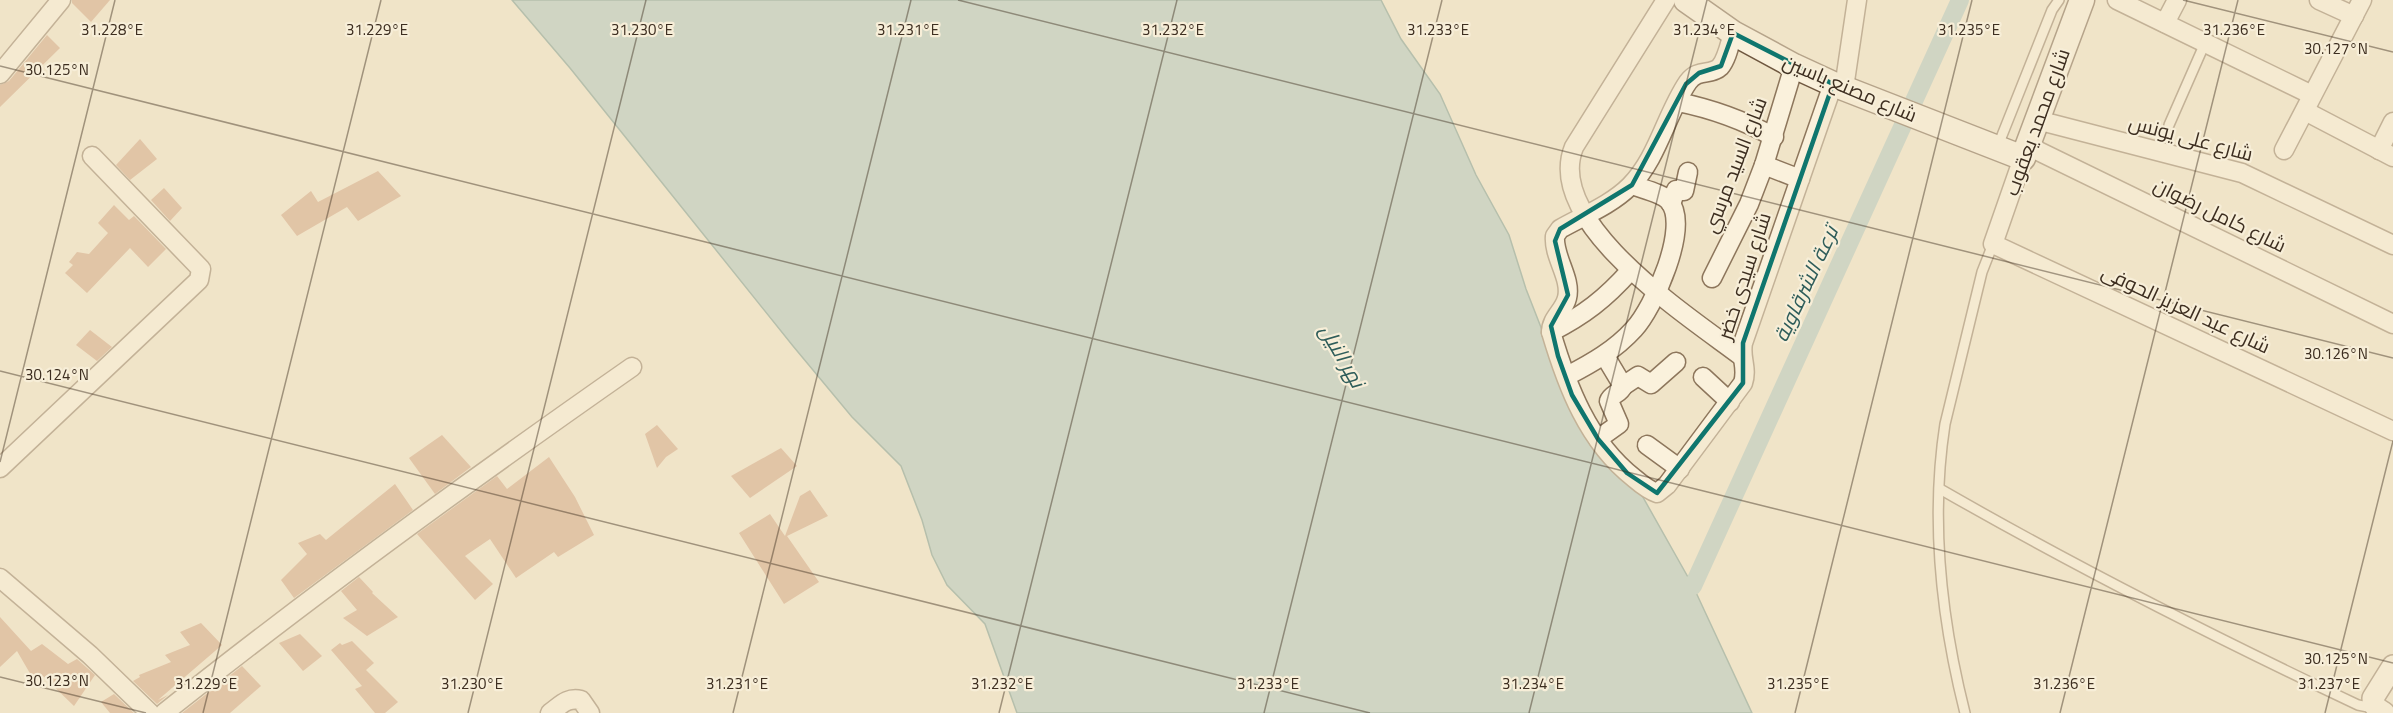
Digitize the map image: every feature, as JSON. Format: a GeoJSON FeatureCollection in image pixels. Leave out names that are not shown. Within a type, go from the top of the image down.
{"type":"FeatureCollection","features":[{"type":"Feature","properties":{"kind":"main road","name":"شارع مصنع ياسين"},"geometry":{"type":"LineString","coordinates":[[1686,0],[1733,33],[1794,66],[1997,148],[2025,152]]}},
{"type":"Feature","properties":{"kind":"main road","name":"شارع محمد يعقوب"},"geometry":{"type":"LineString","coordinates":[[2025,152],[2082,0]]}},
{"type":"Feature","properties":{"kind":"street"},"geometry":{"type":"LineString","coordinates":[[0,74],[61,0]]}},
{"type":"Feature","properties":{"kind":"street"},"geometry":{"type":"LineString","coordinates":[[1666,0],[1574,147],[1569,159],[1568,172],[1571,185],[1586,214],[1608,247],[1630,271],[1741,356]]}},
{"type":"Feature","properties":{"kind":"street","name":"شارع سيدى خضر"},"geometry":{"type":"LineString","coordinates":[[1598,439],[1627,473],[1657,493],[1680,469],[1743,383],[1746,373],[1741,356],[1743,343],[1800,179],[1839,86],[1857,0]]}},
{"type":"Feature","properties":{"kind":"street"},"geometry":{"type":"LineString","coordinates":[[2117,0],[2205,43],[2308,103],[2386,153],[2393,122]]}},
{"type":"Feature","properties":{"kind":"street"},"geometry":{"type":"LineString","coordinates":[[2165,23],[2177,0]]}},
{"type":"Feature","properties":{"kind":"street"},"geometry":{"type":"LineString","coordinates":[[2284,150],[2358,8],[2319,0]]}},
{"type":"Feature","properties":{"kind":"street"},"geometry":{"type":"LineString","coordinates":[[1676,362],[1651,384],[1638,376],[1611,397],[1609,401],[1619,423],[1598,439],[1572,395],[1551,332],[1552,321],[1564,305],[1568,295],[1554,241],[1560,229],[1616,199],[1632,185],[1646,165],[1692,77],[1721,66],[1733,33]]}},
{"type":"Feature","properties":{"kind":"street","name":"شارع السيد مرسي"},"geometry":{"type":"LineString","coordinates":[[1712,278],[1749,204],[1774,137],[1794,66]]}},
{"type":"Feature","properties":{"kind":"street"},"geometry":{"type":"LineString","coordinates":[[1678,102],[1711,109],[1743,120],[1774,137]]}},
{"type":"Feature","properties":{"kind":"street","name":"شارع على يونس"},"geometry":{"type":"LineString","coordinates":[[2037,120],[2223,166],[2393,245]]}},
{"type":"Feature","properties":{"kind":"street","name":"شارع محمد يعقوب"},"geometry":{"type":"LineString","coordinates":[[1993,244],[2025,152]]}},
{"type":"Feature","properties":{"kind":"street","name":"شارع كامل رضوان"},"geometry":{"type":"LineString","coordinates":[[2025,152],[2393,324]]}},
{"type":"Feature","properties":{"kind":"street"},"geometry":{"type":"LineString","coordinates":[[0,468],[183,296],[202,274],[201,269],[92,156]]}},
{"type":"Feature","properties":{"kind":"street"},"geometry":{"type":"LineString","coordinates":[[1764,165],[1800,179]]}},
{"type":"Feature","properties":{"kind":"street"},"geometry":{"type":"LineString","coordinates":[[1671,204],[1676,190],[1684,191],[1688,172]]}},
{"type":"Feature","properties":{"kind":"street"},"geometry":{"type":"LineString","coordinates":[[1567,376],[1605,356],[1636,328],[1658,293],[1675,235],[1676,226],[1671,204],[1665,198],[1632,185]]}},
{"type":"Feature","properties":{"kind":"street","name":"شارع عبد العزيز الحوفى"},"geometry":{"type":"LineString","coordinates":[[1993,244],[2393,430]]}},
{"type":"Feature","properties":{"kind":"street"},"geometry":{"type":"LineString","coordinates":[[1551,332],[1582,316],[1600,302],[1630,271]]}},
{"type":"Feature","properties":{"kind":"street"},"geometry":{"type":"LineString","coordinates":[[1605,356],[1623,386]]}},
{"type":"Feature","properties":{"kind":"street"},"geometry":{"type":"LineString","coordinates":[[164,713],[420,517],[632,367]]}},
{"type":"Feature","properties":{"kind":"street"},"geometry":{"type":"LineString","coordinates":[[1702,377],[1730,402]]}},
{"type":"Feature","properties":{"kind":"street"},"geometry":{"type":"LineString","coordinates":[[1647,445],[1680,469]]}},
{"type":"Feature","properties":{"kind":"street"},"geometry":{"type":"LineString","coordinates":[[0,578],[90,656],[150,713]]}},
{"type":"Feature","properties":{"kind":"street"},"geometry":{"type":"LineString","coordinates":[[2378,708],[2374,694],[2393,666]]}},
{"type":"Feature","properties":{"kind":"street"},"geometry":{"type":"LineString","coordinates":[[550,713],[567,700],[581,700],[590,713]]}},
{"type":"Feature","properties":{"kind":"lane"},"geometry":{"type":"LineString","coordinates":[[1997,148],[2052,10],[2059,0]]}},
{"type":"Feature","properties":{"kind":"lane"},"geometry":{"type":"LineString","coordinates":[[2169,125],[2205,43]]}},
{"type":"Feature","properties":{"kind":"lane"},"geometry":{"type":"LineString","coordinates":[[1965,713],[1942,599],[1938,534],[1940,489],[1945,424],[1982,272],[1993,244]]}},
{"type":"Feature","properties":{"kind":"lane"},"geometry":{"type":"LineString","coordinates":[[1940,489],[2069,561],[2211,634],[2358,705],[2378,708]]}},
{"type":"Feature","properties":{"kind":"highlighted area"},"geometry":{"type":"Polygon","coordinates":[[[1733,33],[1833,84],[1743,343],[1743,383],[1657,493],[1627,473],[1598,439],[1572,395],[1558,356],[1551,326],[1568,295],[1555,241],[1560,229],[1632,185],[1686,84],[1699,73],[1721,66],[1733,33]]]}},
{"type":"Feature","properties":{"kind":"water","name":"نهر النيل"},"geometry":{"type":"Polygon","coordinates":[[[512,0],[1381,0],[1401,39],[1440,94],[1476,175],[1509,235],[1526,289],[1569,399],[1595,451],[1640,492],[1693,586],[1752,713],[1017,713],[985,624],[947,585],[932,555],[922,520],[901,466],[852,417],[570,68],[512,0]]]}},
{"type":"Feature","properties":{"kind":"building"},"geometry":{"type":"Polygon","coordinates":[[[72,0],[110,0],[91,22],[72,3],[72,0]]]}},
{"type":"Feature","properties":{"kind":"building"},"geometry":{"type":"Polygon","coordinates":[[[47,35],[60,48],[0,107],[0,85],[9,81],[47,35]]]}},
{"type":"Feature","properties":{"kind":"building"},"geometry":{"type":"Polygon","coordinates":[[[140,139],[157,159],[130,180],[116,165],[140,139]]]}},
{"type":"Feature","properties":{"kind":"building"},"geometry":{"type":"Polygon","coordinates":[[[378,171],[401,196],[358,221],[347,207],[297,236],[281,215],[311,191],[318,202],[378,171]]]}},
{"type":"Feature","properties":{"kind":"building"},"geometry":{"type":"Polygon","coordinates":[[[164,188],[182,208],[170,221],[151,200],[164,188]]]}},
{"type":"Feature","properties":{"kind":"building"},"geometry":{"type":"Polygon","coordinates":[[[114,205],[129,220],[134,216],[166,249],[148,267],[130,248],[87,293],[65,273],[73,265],[69,262],[77,252],[89,254],[108,233],[98,223],[114,205]]]}},
{"type":"Feature","properties":{"kind":"building"},"geometry":{"type":"Polygon","coordinates":[[[90,330],[112,347],[97,361],[76,345],[90,330]]]}},
{"type":"Feature","properties":{"kind":"building"},"geometry":{"type":"Polygon","coordinates":[[[657,425],[678,449],[666,457],[657,468],[645,434],[657,425]]]}},
{"type":"Feature","properties":{"kind":"building"},"geometry":{"type":"Polygon","coordinates":[[[442,435],[471,467],[435,494],[409,458],[442,435]]]}},
{"type":"Feature","properties":{"kind":"building"},"geometry":{"type":"Polygon","coordinates":[[[781,448],[797,466],[750,498],[731,476],[781,448]]]}},
{"type":"Feature","properties":{"kind":"building"},"geometry":{"type":"Polygon","coordinates":[[[549,457],[575,497],[594,535],[558,557],[554,552],[516,578],[490,539],[465,556],[493,584],[475,600],[417,534],[497,476],[507,489],[549,457]]]}},
{"type":"Feature","properties":{"kind":"building"},"geometry":{"type":"Polygon","coordinates":[[[395,484],[413,510],[294,598],[281,580],[307,554],[298,543],[320,534],[326,540],[395,484]]]}},
{"type":"Feature","properties":{"kind":"building"},"geometry":{"type":"Polygon","coordinates":[[[810,490],[828,516],[787,536],[819,582],[784,604],[739,533],[770,514],[785,536],[800,496],[810,490]]]}},
{"type":"Feature","properties":{"kind":"building"},"geometry":{"type":"Polygon","coordinates":[[[359,577],[372,593],[398,617],[367,636],[343,618],[357,610],[341,591],[359,577]]]}},
{"type":"Feature","properties":{"kind":"building"},"geometry":{"type":"Polygon","coordinates":[[[0,617],[31,651],[42,644],[68,664],[77,659],[95,675],[74,706],[43,676],[35,682],[17,651],[0,667],[0,617]]]}},
{"type":"Feature","properties":{"kind":"building"},"geometry":{"type":"Polygon","coordinates":[[[201,623],[222,645],[158,700],[168,695],[157,704],[133,681],[140,677],[139,675],[171,662],[165,655],[190,645],[180,632],[201,623]]]}},
{"type":"Feature","properties":{"kind":"building"},"geometry":{"type":"Polygon","coordinates":[[[300,634],[322,656],[303,671],[279,643],[300,634]]]}},
{"type":"Feature","properties":{"kind":"building"},"geometry":{"type":"Polygon","coordinates":[[[352,641],[374,663],[366,670],[398,702],[385,713],[375,713],[355,689],[362,686],[331,650],[340,643],[342,645],[352,641]]]}},
{"type":"Feature","properties":{"kind":"building"},"geometry":{"type":"Polygon","coordinates":[[[242,666],[261,686],[230,713],[182,713],[242,666]]]}},
{"type":"Feature","properties":{"kind":"building"},"geometry":{"type":"Polygon","coordinates":[[[114,694],[134,713],[110,713],[101,702],[114,694]]]}},
{"type":"Feature","properties":{"kind":"waterway","name":"ترعة الشرقاوية"},"geometry":{"type":"LineString","coordinates":[[1693,586],[1960,0]]}}]}
